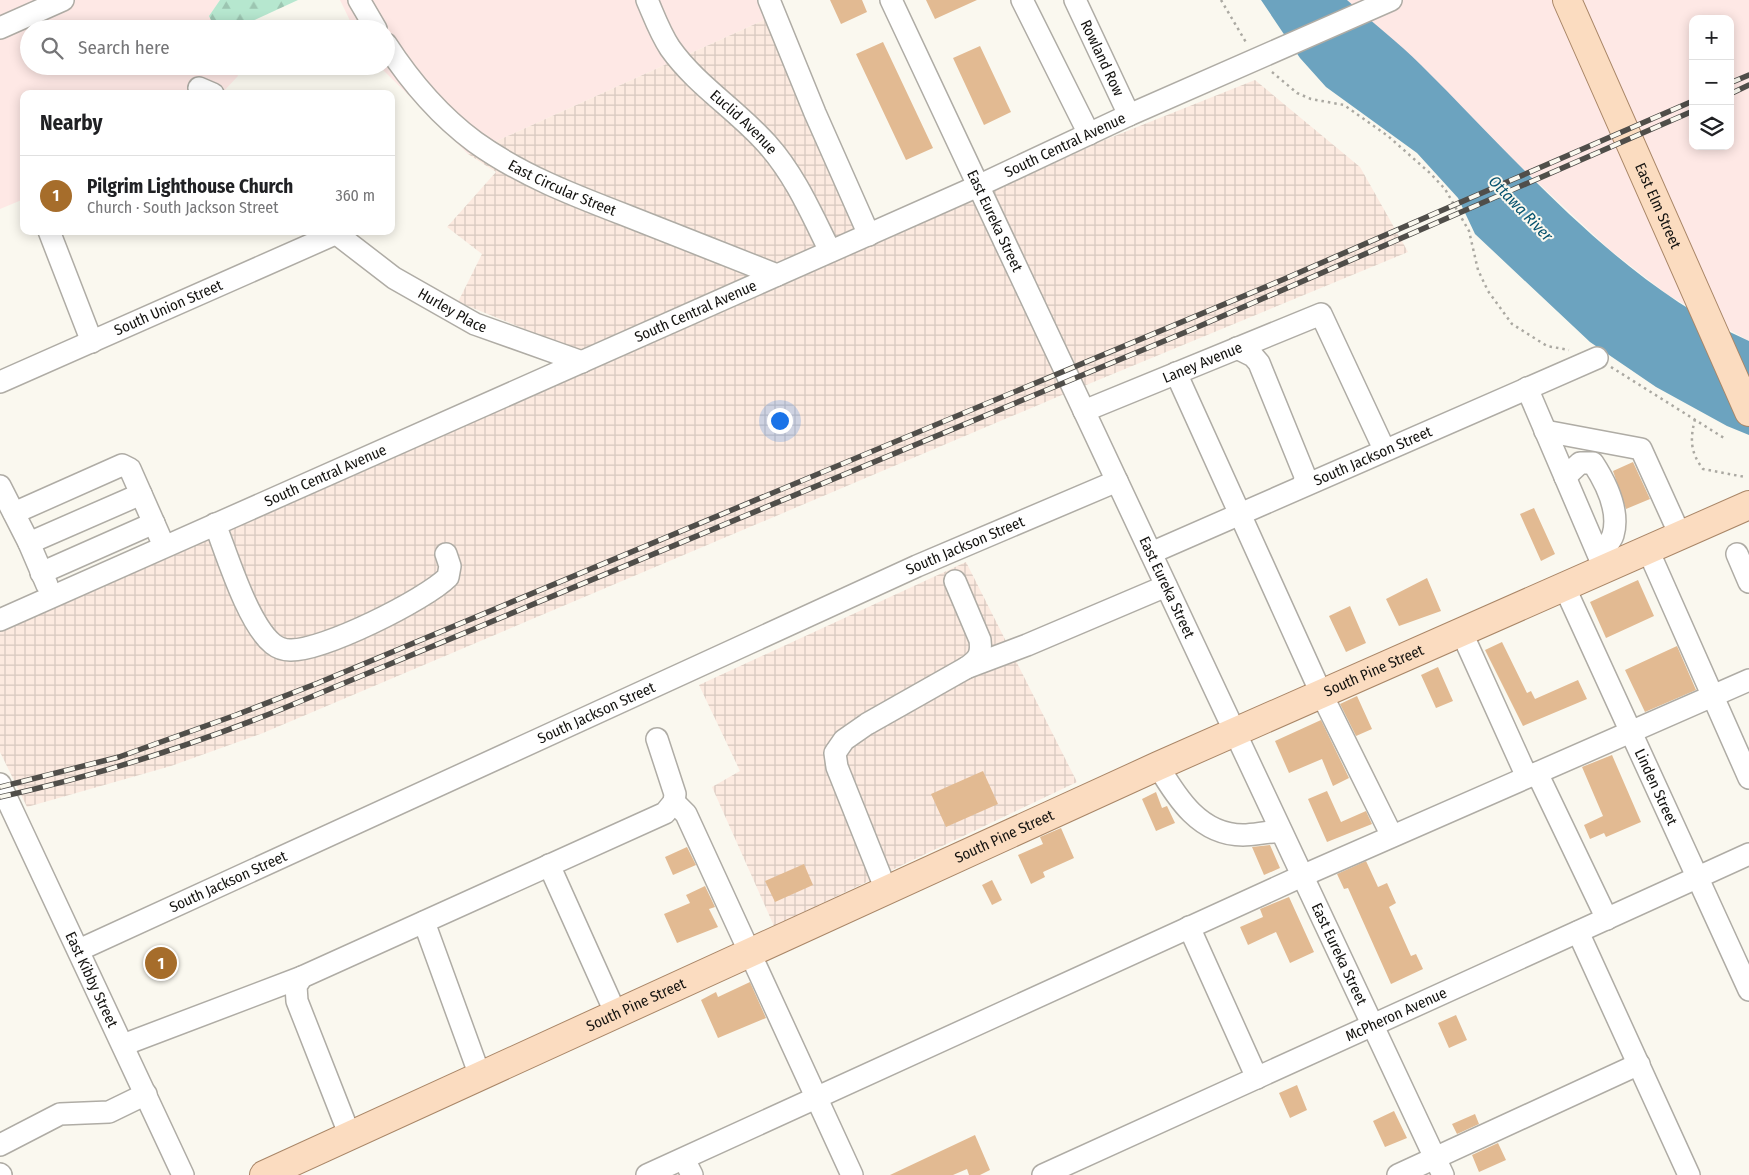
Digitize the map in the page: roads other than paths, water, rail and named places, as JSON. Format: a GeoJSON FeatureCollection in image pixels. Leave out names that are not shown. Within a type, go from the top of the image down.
{"type":"FeatureCollection","features":[{"type":"Feature","properties":{"kind":"main road","name":"East Elm Street"},"geometry":{"type":"LineString","coordinates":[[1567,0],[1749,412]]}},
{"type":"Feature","properties":{"kind":"main road","name":"South Pine Street"},"geometry":{"type":"LineString","coordinates":[[264,1175],[1158,766],[1564,586],[1602,561],[1648,550],[1749,505]]}},
{"type":"Feature","properties":{"kind":"street"},"geometry":{"type":"LineString","coordinates":[[0,28],[37,5],[63,0]]}},
{"type":"Feature","properties":{"kind":"street"},"geometry":{"type":"LineString","coordinates":[[359,0],[371,20]]}},
{"type":"Feature","properties":{"kind":"street","name":"Euclid Avenue"},"geometry":{"type":"LineString","coordinates":[[647,0],[671,49],[693,75],[762,139],[786,168],[799,189],[830,252]]}},
{"type":"Feature","properties":{"kind":"street"},"geometry":{"type":"LineString","coordinates":[[769,0],[815,113],[869,234]]}},
{"type":"Feature","properties":{"kind":"street","name":"East Eureka Street"},"geometry":{"type":"LineString","coordinates":[[891,0],[1439,1166]]}},
{"type":"Feature","properties":{"kind":"street"},"geometry":{"type":"LineString","coordinates":[[1022,0],[1089,134]]}},
{"type":"Feature","properties":{"kind":"street","name":"Rowland Row"},"geometry":{"type":"LineString","coordinates":[[1076,0],[1129,115]]}},
{"type":"Feature","properties":{"kind":"street","name":"South Central Avenue"},"geometry":{"type":"LineString","coordinates":[[0,620],[830,252],[978,186],[1129,115],[1391,0]]}},
{"type":"Feature","properties":{"kind":"street","name":"East Circular Street"},"geometry":{"type":"LineString","coordinates":[[395,56],[415,84],[435,106],[475,142],[513,166],[554,187],[777,275]]}},
{"type":"Feature","properties":{"kind":"street"},"geometry":{"type":"LineString","coordinates":[[51,235],[92,342]]}},
{"type":"Feature","properties":{"kind":"street","name":"South Union Street"},"geometry":{"type":"LineString","coordinates":[[0,382],[330,235]]}},
{"type":"Feature","properties":{"kind":"street","name":"Hurley Place"},"geometry":{"type":"LineString","coordinates":[[337,235],[394,278],[475,324],[582,362]]}},
{"type":"Feature","properties":{"kind":"street","name":"Laney Avenue"},"geometry":{"type":"LineString","coordinates":[[1084,411],[1321,314],[1384,449]]}},
{"type":"Feature","properties":{"kind":"street"},"geometry":{"type":"LineString","coordinates":[[1237,348],[1253,356],[1259,363],[1305,476],[1304,484]]}},
{"type":"Feature","properties":{"kind":"street","name":"South Jackson Street"},"geometry":{"type":"LineString","coordinates":[[1150,553],[1384,449],[1597,358]]}},
{"type":"Feature","properties":{"kind":"street"},"geometry":{"type":"LineString","coordinates":[[1176,373],[1321,693],[1392,836]]}},
{"type":"Feature","properties":{"kind":"street"},"geometry":{"type":"LineString","coordinates":[[1527,388],[1602,561]]}},
{"type":"Feature","properties":{"kind":"street"},"geometry":{"type":"LineString","coordinates":[[1546,431],[1641,450],[1680,535]]}},
{"type":"Feature","properties":{"kind":"street"},"geometry":{"type":"LineString","coordinates":[[1566,477],[1580,463],[1593,463],[1602,477],[1615,513],[1613,536],[1602,561]]}},
{"type":"Feature","properties":{"kind":"street"},"geometry":{"type":"LineString","coordinates":[[14,513],[122,465],[130,469],[164,546]]}},
{"type":"Feature","properties":{"kind":"street","name":"South Jackson Street"},"geometry":{"type":"LineString","coordinates":[[79,950],[917,566],[1117,482]]}},
{"type":"Feature","properties":{"kind":"street"},"geometry":{"type":"LineString","coordinates":[[0,486],[29,543],[52,597]]}},
{"type":"Feature","properties":{"kind":"street"},"geometry":{"type":"LineString","coordinates":[[29,543],[141,494]]}},
{"type":"Feature","properties":{"kind":"street"},"geometry":{"type":"LineString","coordinates":[[41,573],[154,523]]}},
{"type":"Feature","properties":{"kind":"street"},"geometry":{"type":"LineString","coordinates":[[215,524],[253,615],[262,632],[280,649],[292,650],[320,644],[420,599],[448,577],[450,566],[446,554]]}},
{"type":"Feature","properties":{"kind":"street"},"geometry":{"type":"LineString","coordinates":[[1648,550],[1749,778]]}},
{"type":"Feature","properties":{"kind":"street"},"geometry":{"type":"LineString","coordinates":[[1737,554],[1749,582]]}},
{"type":"Feature","properties":{"kind":"street"},"geometry":{"type":"LineString","coordinates":[[886,890],[836,767],[835,753],[844,740],[867,724],[979,659],[981,651],[980,640],[955,582]]}},
{"type":"Feature","properties":{"kind":"street"},"geometry":{"type":"LineString","coordinates":[[966,668],[1027,646],[1166,586]]}},
{"type":"Feature","properties":{"kind":"street","name":"Linden Street"},"geometry":{"type":"LineString","coordinates":[[1564,586],[1749,990]]}},
{"type":"Feature","properties":{"kind":"street"},"geometry":{"type":"LineString","coordinates":[[1461,631],[1532,775],[1607,919]]}},
{"type":"Feature","properties":{"kind":"street"},"geometry":{"type":"LineString","coordinates":[[647,1175],[688,1167],[816,1098],[1302,876],[1749,680]]}},
{"type":"Feature","properties":{"kind":"street"},"geometry":{"type":"LineString","coordinates":[[123,1045],[302,978],[664,813],[674,802],[675,794],[657,739]]}},
{"type":"Feature","properties":{"kind":"street"},"geometry":{"type":"LineString","coordinates":[[1158,766],[1184,806],[1194,817],[1207,825],[1224,832],[1242,835],[1281,832]]}},
{"type":"Feature","properties":{"kind":"street","name":"East Kibby Street"},"geometry":{"type":"LineString","coordinates":[[0,784],[183,1175]]}},
{"type":"Feature","properties":{"kind":"street"},"geometry":{"type":"LineString","coordinates":[[674,802],[686,814],[852,1175]]}},
{"type":"Feature","properties":{"kind":"street","name":"McPheron Avenue"},"geometry":{"type":"LineString","coordinates":[[1043,1175],[1749,854]]}},
{"type":"Feature","properties":{"kind":"street"},"geometry":{"type":"LineString","coordinates":[[550,865],[616,1014]]}},
{"type":"Feature","properties":{"kind":"street"},"geometry":{"type":"LineString","coordinates":[[424,922],[480,1076]]}},
{"type":"Feature","properties":{"kind":"street"},"geometry":{"type":"LineString","coordinates":[[1189,927],[1257,1078]]}},
{"type":"Feature","properties":{"kind":"street"},"geometry":{"type":"LineString","coordinates":[[1578,932],[1689,1175]]}},
{"type":"Feature","properties":{"kind":"street"},"geometry":{"type":"LineString","coordinates":[[302,978],[296,986],[297,1001],[350,1136]]}},
{"type":"Feature","properties":{"kind":"street"},"geometry":{"type":"LineString","coordinates":[[1398,1175],[1439,1166],[1639,1064]]}},
{"type":"Feature","properties":{"kind":"street"},"geometry":{"type":"LineString","coordinates":[[0,1145],[60,1114],[110,1112],[146,1094]]}},
{"type":"Feature","properties":{"kind":"water","name":"Ottawa River"},"geometry":{"type":"Polygon","coordinates":[[[1261,0],[1347,0],[1412,57],[1534,180],[1614,254],[1657,287],[1702,317],[1749,341],[1749,435],[1727,426],[1656,387],[1590,342],[1475,234],[1458,198],[1417,153],[1326,87],[1300,58],[1261,0]]]}},
{"type":"Feature","properties":{"kind":"railway"},"geometry":{"type":"LineString","coordinates":[[1734,81],[1749,75]]}},
{"type":"Feature","properties":{"kind":"railway"},"geometry":{"type":"LineString","coordinates":[[1734,92],[1749,85]]}},
{"type":"Feature","properties":{"kind":"railway"},"geometry":{"type":"LineString","coordinates":[[0,787],[119,757],[318,683],[1282,280],[1689,103]]}},
{"type":"Feature","properties":{"kind":"railway"},"geometry":{"type":"LineString","coordinates":[[0,797],[107,770],[213,735],[282,709],[1193,329],[1689,113]]}},
{"type":"Feature","properties":{"kind":"place","name":"Pilgrim Lighthouse Church"},"geometry":{"type":"Point","coordinates":[161,963]}}]}
